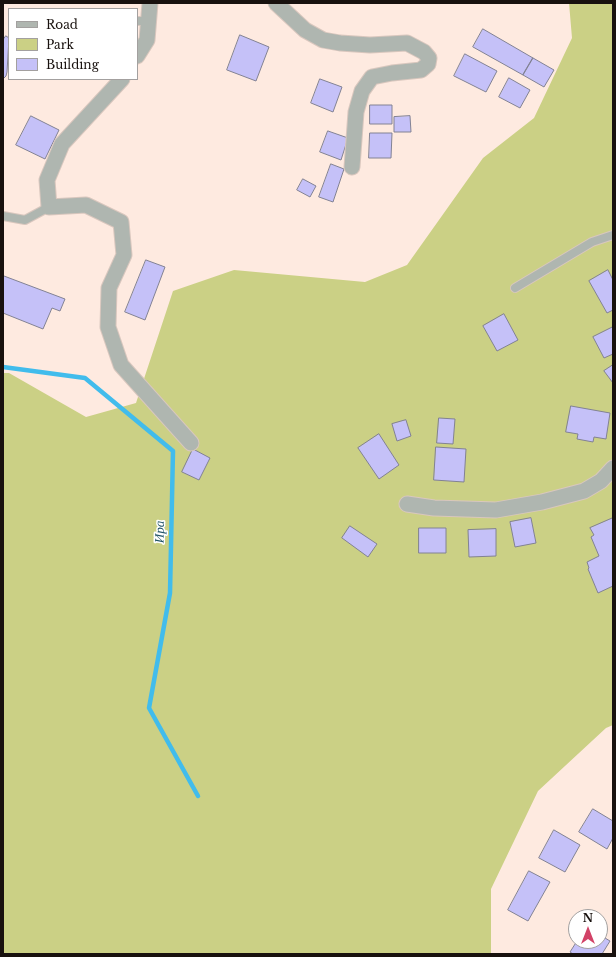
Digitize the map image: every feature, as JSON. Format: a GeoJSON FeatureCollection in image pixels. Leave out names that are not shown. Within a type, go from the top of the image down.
{"type":"FeatureCollection","features":[{"type":"Feature","properties":{"kind":"street"},"geometry":{"type":"LineString","coordinates":[[138,54],[147,40],[143,21],[150,3]]}},
{"type":"Feature","properties":{"kind":"street"},"geometry":{"type":"LineString","coordinates":[[276,3],[305,30],[323,40],[370,45],[407,43],[424,52],[429,58],[428,64],[421,70],[372,77],[362,91],[356,112],[352,167]]}},
{"type":"Feature","properties":{"kind":"street"},"geometry":{"type":"LineString","coordinates":[[121,80],[62,144],[47,180],[49,207],[86,205],[121,222],[124,255],[109,288],[108,327],[121,365],[190,443]]}},
{"type":"Feature","properties":{"kind":"street"},"geometry":{"type":"LineString","coordinates":[[407,504],[434,508],[496,510],[542,502],[584,491],[601,481],[613,468]]}},
{"type":"Feature","properties":{"kind":"lane"},"geometry":{"type":"LineString","coordinates":[[3,216],[25,220],[49,207]]}},
{"type":"Feature","properties":{"kind":"lane"},"geometry":{"type":"LineString","coordinates":[[515,288],[592,242],[613,234]]}},
{"type":"Feature","properties":{"kind":"green space"},"geometry":{"type":"Polygon","coordinates":[[[569,3],[613,3],[613,725],[606,728],[538,791],[491,889],[491,954],[3,954],[3,373],[9,373],[86,417],[136,403],[173,291],[234,270],[365,282],[407,265],[483,158],[534,118],[572,38],[569,3]]]}},
{"type":"Feature","properties":{"kind":"building"},"geometry":{"type":"Polygon","coordinates":[[[483,29],[533,58],[523,75],[473,47],[483,29]]]}},
{"type":"Feature","properties":{"kind":"building"},"geometry":{"type":"Polygon","coordinates":[[[240,35],[269,47],[256,81],[227,70],[240,35]]]}},
{"type":"Feature","properties":{"kind":"building"},"geometry":{"type":"Polygon","coordinates":[[[6,36],[8,37],[7,72],[3,79],[3,40],[6,36]]]}},
{"type":"Feature","properties":{"kind":"building"},"geometry":{"type":"Polygon","coordinates":[[[465,54],[497,71],[486,92],[454,76],[465,54]]]}},
{"type":"Feature","properties":{"kind":"building"},"geometry":{"type":"Polygon","coordinates":[[[533,58],[554,70],[544,87],[523,75],[533,58]]]}},
{"type":"Feature","properties":{"kind":"building"},"geometry":{"type":"Polygon","coordinates":[[[509,78],[530,90],[520,108],[499,97],[509,78]]]}},
{"type":"Feature","properties":{"kind":"building"},"geometry":{"type":"Polygon","coordinates":[[[320,79],[342,87],[333,112],[311,103],[320,79]]]}},
{"type":"Feature","properties":{"kind":"building"},"geometry":{"type":"Polygon","coordinates":[[[370,105],[392,105],[392,124],[370,124],[370,105]]]}},
{"type":"Feature","properties":{"kind":"building"},"geometry":{"type":"Polygon","coordinates":[[[31,116],[59,130],[45,159],[16,145],[31,116]]]}},
{"type":"Feature","properties":{"kind":"building"},"geometry":{"type":"Polygon","coordinates":[[[410,116],[411,132],[394,132],[394,117],[410,116]]]}},
{"type":"Feature","properties":{"kind":"building"},"geometry":{"type":"Polygon","coordinates":[[[328,131],[348,138],[341,160],[320,152],[328,131]]]}},
{"type":"Feature","properties":{"kind":"building"},"geometry":{"type":"Polygon","coordinates":[[[370,133],[392,133],[391,158],[369,158],[370,133]]]}},
{"type":"Feature","properties":{"kind":"building"},"geometry":{"type":"Polygon","coordinates":[[[331,164],[344,169],[333,202],[319,197],[331,164]]]}},
{"type":"Feature","properties":{"kind":"building"},"geometry":{"type":"Polygon","coordinates":[[[303,179],[316,186],[310,197],[297,190],[303,179]]]}},
{"type":"Feature","properties":{"kind":"building"},"geometry":{"type":"Polygon","coordinates":[[[146,260],[165,267],[145,320],[125,312],[146,260]]]}},
{"type":"Feature","properties":{"kind":"building"},"geometry":{"type":"Polygon","coordinates":[[[608,270],[613,280],[613,310],[607,313],[589,281],[608,270]]]}},
{"type":"Feature","properties":{"kind":"building"},"geometry":{"type":"Polygon","coordinates":[[[4,276],[65,299],[60,311],[52,308],[43,329],[3,313],[4,276]]]}},
{"type":"Feature","properties":{"kind":"building"},"geometry":{"type":"Polygon","coordinates":[[[504,314],[518,340],[497,351],[483,326],[504,314]]]}},
{"type":"Feature","properties":{"kind":"building"},"geometry":{"type":"Polygon","coordinates":[[[613,327],[613,354],[604,358],[593,337],[613,327]]]}},
{"type":"Feature","properties":{"kind":"building"},"geometry":{"type":"Polygon","coordinates":[[[613,365],[613,383],[604,371],[613,365]]]}},
{"type":"Feature","properties":{"kind":"building"},"geometry":{"type":"Polygon","coordinates":[[[571,406],[610,413],[606,439],[594,437],[593,442],[577,439],[578,434],[566,432],[571,406]]]}},
{"type":"Feature","properties":{"kind":"building"},"geometry":{"type":"Polygon","coordinates":[[[439,418],[455,419],[453,444],[437,443],[439,418]]]}},
{"type":"Feature","properties":{"kind":"building"},"geometry":{"type":"Polygon","coordinates":[[[406,420],[411,436],[397,441],[392,424],[406,420]]]}},
{"type":"Feature","properties":{"kind":"building"},"geometry":{"type":"Polygon","coordinates":[[[379,434],[399,465],[379,479],[358,448],[379,434]]]}},
{"type":"Feature","properties":{"kind":"building"},"geometry":{"type":"Polygon","coordinates":[[[436,447],[466,449],[464,482],[434,480],[436,447]]]}},
{"type":"Feature","properties":{"kind":"building"},"geometry":{"type":"Polygon","coordinates":[[[193,449],[210,458],[199,480],[182,472],[193,449]]]}},
{"type":"Feature","properties":{"kind":"building"},"geometry":{"type":"Polygon","coordinates":[[[531,518],[536,543],[515,547],[510,522],[531,518]]]}},
{"type":"Feature","properties":{"kind":"building"},"geometry":{"type":"Polygon","coordinates":[[[613,518],[613,586],[598,593],[588,569],[587,562],[599,556],[591,537],[594,535],[590,528],[613,518]]]}},
{"type":"Feature","properties":{"kind":"building"},"geometry":{"type":"Polygon","coordinates":[[[350,526],[377,544],[368,557],[342,538],[350,526]]]}},
{"type":"Feature","properties":{"kind":"building"},"geometry":{"type":"Polygon","coordinates":[[[419,528],[446,528],[446,553],[419,553],[419,528]]]}},
{"type":"Feature","properties":{"kind":"building"},"geometry":{"type":"Polygon","coordinates":[[[496,529],[496,556],[469,557],[468,530],[496,529]]]}},
{"type":"Feature","properties":{"kind":"building"},"geometry":{"type":"Polygon","coordinates":[[[593,809],[613,821],[613,838],[607,849],[579,832],[593,809]]]}},
{"type":"Feature","properties":{"kind":"building"},"geometry":{"type":"Polygon","coordinates":[[[554,830],[580,845],[565,872],[539,858],[554,830]]]}},
{"type":"Feature","properties":{"kind":"building"},"geometry":{"type":"Polygon","coordinates":[[[529,871],[550,882],[528,921],[508,910],[529,871]]]}},
{"type":"Feature","properties":{"kind":"building"},"geometry":{"type":"Polygon","coordinates":[[[572,949],[605,949],[602,954],[573,954],[570,952],[572,949]]]}},
{"type":"Feature","properties":{"kind":"waterway","name":"Ира"},"geometry":{"type":"LineString","coordinates":[[3,367],[85,378],[173,451],[170,593],[149,708],[198,796]]}}]}
